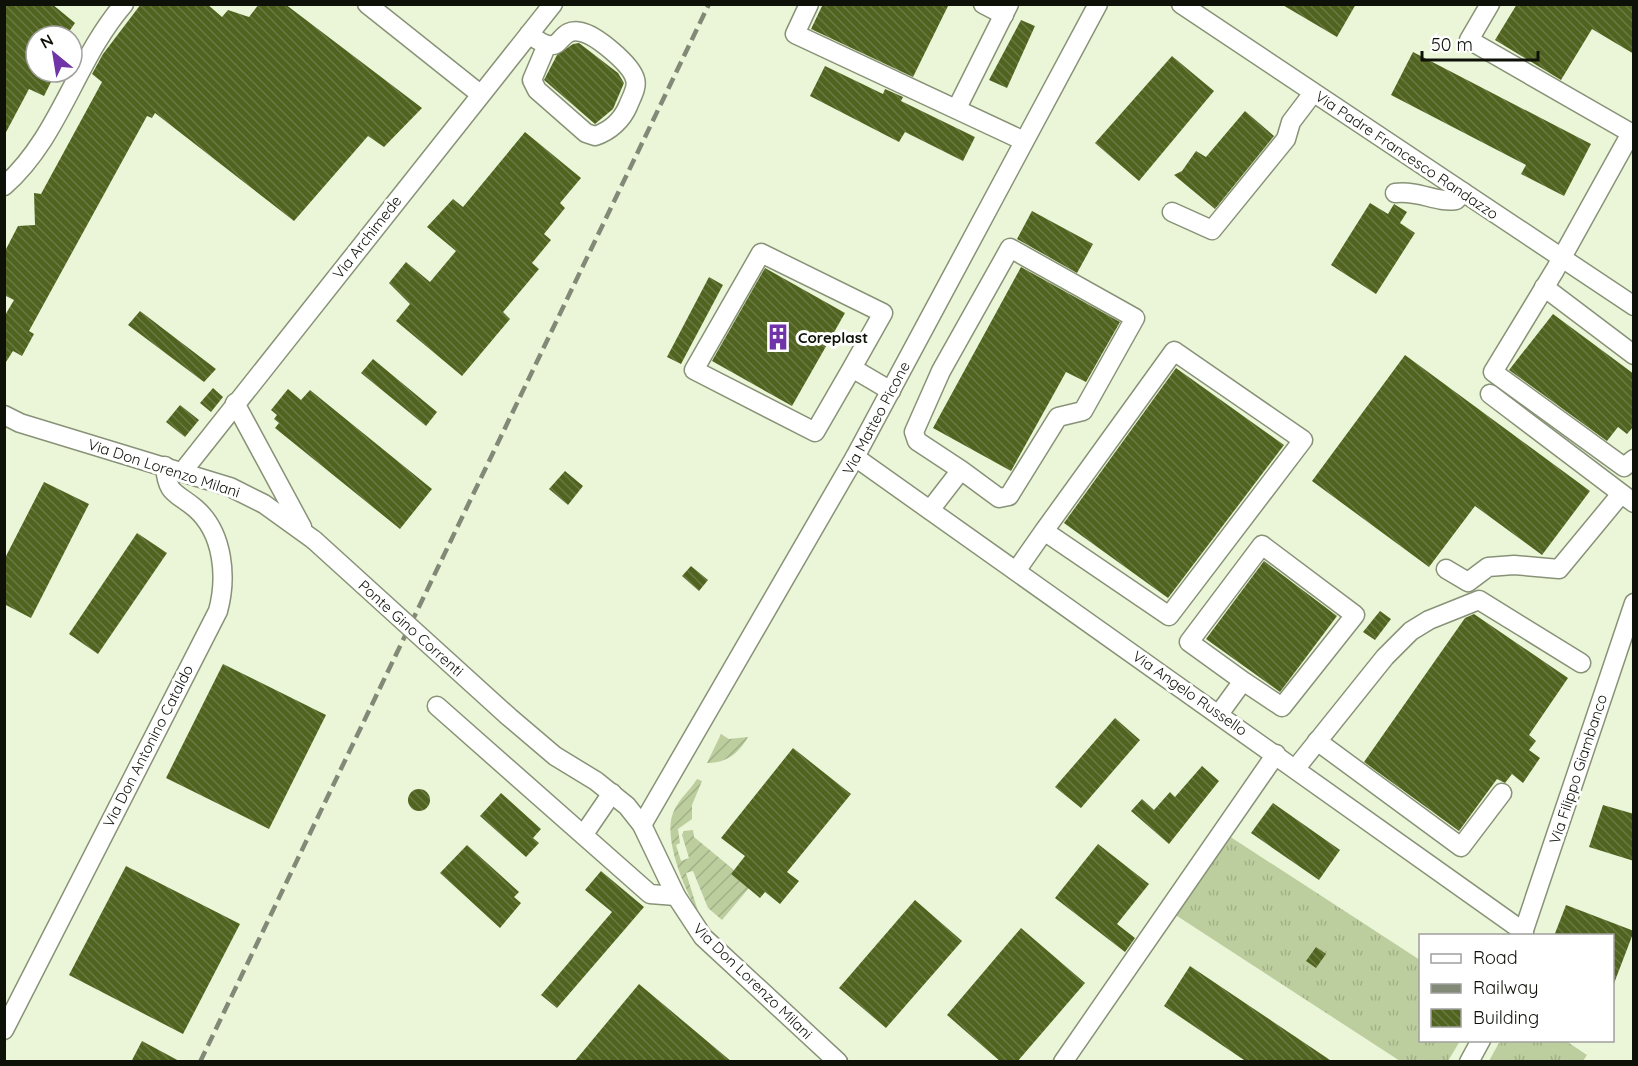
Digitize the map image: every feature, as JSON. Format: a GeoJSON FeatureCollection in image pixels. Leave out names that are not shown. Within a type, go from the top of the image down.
{"type":"FeatureCollection","features":[{"type":"Feature","properties":{"kind":"street"},"geometry":{"type":"LineString","coordinates":[[4,186],[22,170],[59,112],[85,58],[124,4]]}},
{"type":"Feature","properties":{"kind":"street"},"geometry":{"type":"LineString","coordinates":[[367,4],[480,94]]}},
{"type":"Feature","properties":{"kind":"street","name":"Via Archimede"},"geometry":{"type":"LineString","coordinates":[[183,471],[553,4]]}},
{"type":"Feature","properties":{"kind":"street"},"geometry":{"type":"LineString","coordinates":[[809,4],[795,34],[1024,141]]}},
{"type":"Feature","properties":{"kind":"street"},"geometry":{"type":"LineString","coordinates":[[957,108],[1006,10],[983,4]]}},
{"type":"Feature","properties":{"kind":"street","name":"Via Matteo Picone"},"geometry":{"type":"LineString","coordinates":[[642,825],[855,457],[1098,4]]}},
{"type":"Feature","properties":{"kind":"street","name":"Via Padre Francesco Randazzo"},"geometry":{"type":"LineString","coordinates":[[1181,4],[1634,306]]}},
{"type":"Feature","properties":{"kind":"street"},"geometry":{"type":"LineString","coordinates":[[1491,4],[1469,40],[1632,131],[1562,258],[1494,372],[1624,467],[1634,459]]}},
{"type":"Feature","properties":{"kind":"street"},"geometry":{"type":"LineString","coordinates":[[584,32],[620,57],[631,70],[636,82],[627,110],[606,133],[595,136],[586,133],[537,90],[532,80],[546,47],[550,47],[569,33],[584,32]]}},
{"type":"Feature","properties":{"kind":"street"},"geometry":{"type":"LineString","coordinates":[[530,34],[546,47]]}},
{"type":"Feature","properties":{"kind":"street"},"geometry":{"type":"LineString","coordinates":[[1172,212],[1212,230],[1286,139],[1291,122],[1313,93]]}},
{"type":"Feature","properties":{"kind":"street"},"geometry":{"type":"LineString","coordinates":[[4,163],[22,170]]}},
{"type":"Feature","properties":{"kind":"street"},"geometry":{"type":"LineString","coordinates":[[1395,193],[1413,191],[1447,201],[1456,200],[1463,192]]}},
{"type":"Feature","properties":{"kind":"street"},"geometry":{"type":"LineString","coordinates":[[1010,248],[1135,318],[1083,411],[1058,417],[1010,496],[999,498],[961,470],[917,441],[914,432],[941,371],[1010,248]]}},
{"type":"Feature","properties":{"kind":"street"},"geometry":{"type":"LineString","coordinates":[[762,253],[883,313],[852,368],[815,432],[694,370],[762,253]]}},
{"type":"Feature","properties":{"kind":"street"},"geometry":{"type":"LineString","coordinates":[[1544,287],[1634,355]]}},
{"type":"Feature","properties":{"kind":"street"},"geometry":{"type":"LineString","coordinates":[[1016,571],[1044,531],[1174,351],[1303,440],[1169,616],[1044,531]]}},
{"type":"Feature","properties":{"kind":"street"},"geometry":{"type":"LineString","coordinates":[[852,368],[891,391]]}},
{"type":"Feature","properties":{"kind":"street"},"geometry":{"type":"LineString","coordinates":[[1446,569],[1468,582],[1488,567],[1514,565],[1559,569],[1627,498],[1490,394]]}},
{"type":"Feature","properties":{"kind":"street"},"geometry":{"type":"LineString","coordinates":[[236,403],[309,535]]}},
{"type":"Feature","properties":{"kind":"street","name":"Via Don Lorenzo Milani"},"geometry":{"type":"LineString","coordinates":[[4,415],[20,423],[230,487],[264,504],[309,535]]}},
{"type":"Feature","properties":{"kind":"street","name":"Via Angelo Russello"},"geometry":{"type":"LineString","coordinates":[[855,457],[1296,768],[1523,934]]}},
{"type":"Feature","properties":{"kind":"street","name":"Via Don Antonino Cataldo"},"geometry":{"type":"LineString","coordinates":[[4,1030],[218,611],[223,591],[222,564],[216,537],[196,509],[172,493],[166,482],[165,466]]}},
{"type":"Feature","properties":{"kind":"street"},"geometry":{"type":"LineString","coordinates":[[930,510],[961,470]]}},
{"type":"Feature","properties":{"kind":"street","name":"Ponte Gino Correnti"},"geometry":{"type":"LineString","coordinates":[[309,535],[508,716]]}},
{"type":"Feature","properties":{"kind":"street"},"geometry":{"type":"LineString","coordinates":[[1262,545],[1355,615],[1282,707],[1243,681],[1190,642],[1262,545]]}},
{"type":"Feature","properties":{"kind":"street"},"geometry":{"type":"LineString","coordinates":[[1296,768],[1385,657],[1411,631],[1479,600],[1581,663]]}},
{"type":"Feature","properties":{"kind":"street","name":"Via Filippo Giambanco"},"geometry":{"type":"LineString","coordinates":[[1523,934],[1634,603]]}},
{"type":"Feature","properties":{"kind":"street"},"geometry":{"type":"LineString","coordinates":[[1219,714],[1243,681]]}},
{"type":"Feature","properties":{"kind":"street"},"geometry":{"type":"LineString","coordinates":[[437,706],[651,894],[676,897]]}},
{"type":"Feature","properties":{"kind":"street","name":"Via Don Lorenzo Milani"},"geometry":{"type":"LineString","coordinates":[[508,716],[555,756],[612,793],[642,825],[676,897],[703,937],[838,1062]]}},
{"type":"Feature","properties":{"kind":"street"},"geometry":{"type":"LineString","coordinates":[[1317,741],[1461,847],[1502,793]]}},
{"type":"Feature","properties":{"kind":"street"},"geometry":{"type":"LineString","coordinates":[[1063,1062],[1276,754]]}},
{"type":"Feature","properties":{"kind":"street"},"geometry":{"type":"LineString","coordinates":[[584,834],[612,793]]}},
{"type":"Feature","properties":{"kind":"street"},"geometry":{"type":"LineString","coordinates":[[1469,1062],[1480,1042]]}},
{"type":"Feature","properties":{"kind":"green space"},"geometry":{"type":"Polygon","coordinates":[[[721,734],[729,739],[748,737],[732,756],[714,763],[707,763],[721,734]]]}},
{"type":"Feature","properties":{"kind":"green space"},"geometry":{"type":"Polygon","coordinates":[[[697,779],[702,781],[692,805],[692,819],[678,829],[680,843],[676,845],[681,861],[689,858],[682,835],[684,831],[693,830],[694,837],[734,870],[731,874],[749,888],[722,920],[708,908],[693,871],[686,873],[698,911],[681,877],[673,849],[671,823],[673,813],[697,779]]]}},
{"type":"Feature","properties":{"kind":"green space"},"geometry":{"type":"Polygon","coordinates":[[[1229,836],[1419,959],[1419,1042],[1459,1042],[1448,1061],[1400,1061],[1174,914],[1229,836]]]}},
{"type":"Feature","properties":{"kind":"green space"},"geometry":{"type":"Polygon","coordinates":[[[1499,1042],[1568,1042],[1587,1055],[1583,1061],[1489,1061],[1499,1042]]]}},
{"type":"Feature","properties":{"kind":"building"},"geometry":{"type":"Polygon","coordinates":[[[4,4],[52,4],[75,23],[24,24],[24,84],[50,84],[44,96],[29,89],[4,136],[4,4]]]}},
{"type":"Feature","properties":{"kind":"building"},"geometry":{"type":"Polygon","coordinates":[[[141,4],[207,4],[222,17],[228,10],[249,17],[259,4],[285,4],[422,108],[384,147],[368,136],[294,221],[155,113],[152,118],[147,116],[29,331],[34,334],[22,356],[13,351],[4,365],[4,317],[14,300],[4,295],[4,253],[18,226],[35,225],[34,193],[41,194],[102,82],[92,74],[103,54],[141,4]]]}},
{"type":"Feature","properties":{"kind":"building"},"geometry":{"type":"Polygon","coordinates":[[[823,4],[949,4],[913,77],[811,29],[823,4]]]}},
{"type":"Feature","properties":{"kind":"building"},"geometry":{"type":"Polygon","coordinates":[[[1281,4],[1356,4],[1337,37],[1281,4]]]}},
{"type":"Feature","properties":{"kind":"building"},"geometry":{"type":"Polygon","coordinates":[[[1517,4],[1634,4],[1634,54],[1592,29],[1561,80],[1495,40],[1517,4]]]}},
{"type":"Feature","properties":{"kind":"building"},"geometry":{"type":"Polygon","coordinates":[[[1021,20],[1035,26],[1007,88],[989,80],[1021,20]]]}},
{"type":"Feature","properties":{"kind":"building"},"geometry":{"type":"Polygon","coordinates":[[[579,43],[618,73],[624,83],[613,109],[595,124],[544,80],[557,55],[573,44],[579,43]]]}},
{"type":"Feature","properties":{"kind":"building"},"geometry":{"type":"Polygon","coordinates":[[[1413,52],[1591,144],[1564,196],[1521,174],[1526,165],[1391,95],[1413,52]]]}},
{"type":"Feature","properties":{"kind":"building"},"geometry":{"type":"Polygon","coordinates":[[[1172,56],[1214,91],[1139,181],[1095,143],[1172,56]]]}},
{"type":"Feature","properties":{"kind":"building"},"geometry":{"type":"Polygon","coordinates":[[[825,66],[883,94],[885,89],[903,97],[901,101],[975,137],[963,161],[905,132],[899,142],[810,96],[825,66]]]}},
{"type":"Feature","properties":{"kind":"building"},"geometry":{"type":"Polygon","coordinates":[[[1245,111],[1274,136],[1215,209],[1174,175],[1182,171],[1196,151],[1206,157],[1245,111]]]}},
{"type":"Feature","properties":{"kind":"building"},"geometry":{"type":"Polygon","coordinates":[[[525,132],[581,178],[560,203],[565,208],[544,234],[551,240],[532,263],[539,269],[503,312],[510,319],[462,376],[396,321],[410,304],[389,283],[406,262],[430,282],[456,251],[427,227],[453,199],[463,207],[525,132]]]}},
{"type":"Feature","properties":{"kind":"building"},"geometry":{"type":"Polygon","coordinates":[[[1370,203],[1388,214],[1394,204],[1407,212],[1400,223],[1415,233],[1376,294],[1331,265],[1370,203]]]}},
{"type":"Feature","properties":{"kind":"building"},"geometry":{"type":"Polygon","coordinates":[[[1032,211],[1093,244],[1077,273],[1017,239],[1032,211]]]}},
{"type":"Feature","properties":{"kind":"building"},"geometry":{"type":"Polygon","coordinates":[[[1021,267],[1120,322],[1086,382],[1066,372],[1011,471],[933,428],[1021,267]]]}},
{"type":"Feature","properties":{"kind":"building","name":"Coreplast"},"geometry":{"type":"Polygon","coordinates":[[[765,268],[845,313],[792,406],[712,361],[765,268]]]}},
{"type":"Feature","properties":{"kind":"building"},"geometry":{"type":"Polygon","coordinates":[[[709,277],[723,285],[681,364],[667,357],[709,277]]]}},
{"type":"Feature","properties":{"kind":"building"},"geometry":{"type":"Polygon","coordinates":[[[140,311],[216,369],[204,382],[128,325],[140,311]]]}},
{"type":"Feature","properties":{"kind":"building"},"geometry":{"type":"Polygon","coordinates":[[[1553,314],[1634,374],[1634,426],[1627,434],[1618,427],[1607,441],[1509,370],[1553,314]]]}},
{"type":"Feature","properties":{"kind":"building"},"geometry":{"type":"Polygon","coordinates":[[[1405,355],[1590,491],[1542,555],[1475,506],[1429,567],[1312,481],[1405,355]]]}},
{"type":"Feature","properties":{"kind":"building"},"geometry":{"type":"Polygon","coordinates":[[[373,359],[437,412],[426,426],[361,373],[373,359]]]}},
{"type":"Feature","properties":{"kind":"building"},"geometry":{"type":"Polygon","coordinates":[[[1176,368],[1284,445],[1168,598],[1064,523],[1176,368]]]}},
{"type":"Feature","properties":{"kind":"building"},"geometry":{"type":"Polygon","coordinates":[[[213,388],[223,397],[211,412],[200,403],[213,388]]]}},
{"type":"Feature","properties":{"kind":"building"},"geometry":{"type":"Polygon","coordinates":[[[288,389],[301,400],[310,390],[432,489],[400,529],[275,428],[279,423],[274,419],[277,415],[271,410],[288,389]]]}},
{"type":"Feature","properties":{"kind":"building"},"geometry":{"type":"Polygon","coordinates":[[[180,405],[199,420],[185,437],[166,422],[180,405]]]}},
{"type":"Feature","properties":{"kind":"building"},"geometry":{"type":"Polygon","coordinates":[[[565,471],[583,486],[568,505],[549,489],[565,471]]]}},
{"type":"Feature","properties":{"kind":"building"},"geometry":{"type":"Polygon","coordinates":[[[44,482],[89,504],[31,618],[4,604],[4,560],[44,482]]]}},
{"type":"Feature","properties":{"kind":"building"},"geometry":{"type":"Polygon","coordinates":[[[137,533],[167,553],[98,654],[69,634],[137,533]]]}},
{"type":"Feature","properties":{"kind":"building"},"geometry":{"type":"Polygon","coordinates":[[[1264,561],[1337,616],[1280,692],[1206,639],[1264,561]]]}},
{"type":"Feature","properties":{"kind":"building"},"geometry":{"type":"Polygon","coordinates":[[[691,566],[708,580],[699,591],[682,576],[691,566]]]}},
{"type":"Feature","properties":{"kind":"building"},"geometry":{"type":"Polygon","coordinates":[[[1380,611],[1391,619],[1375,640],[1363,632],[1380,611]]]}},
{"type":"Feature","properties":{"kind":"building"},"geometry":{"type":"Polygon","coordinates":[[[1474,614],[1568,678],[1529,735],[1536,741],[1529,750],[1540,758],[1523,783],[1512,774],[1505,783],[1497,779],[1459,831],[1364,762],[1465,618],[1474,614]]]}},
{"type":"Feature","properties":{"kind":"building"},"geometry":{"type":"Polygon","coordinates":[[[223,664],[326,715],[269,829],[166,778],[223,664]]]}},
{"type":"Feature","properties":{"kind":"building"},"geometry":{"type":"Polygon","coordinates":[[[1115,718],[1140,740],[1081,808],[1055,787],[1115,718]]]}},
{"type":"Feature","properties":{"kind":"building"},"geometry":{"type":"Polygon","coordinates":[[[793,748],[851,794],[787,872],[799,881],[780,904],[765,892],[760,898],[731,874],[745,856],[721,838],[793,748]]]}},
{"type":"Feature","properties":{"kind":"building"},"geometry":{"type":"Polygon","coordinates":[[[1202,766],[1219,781],[1169,844],[1131,811],[1142,799],[1154,810],[1170,792],[1175,797],[1202,766]]]}},
{"type":"Feature","properties":{"kind":"building"},"geometry":{"type":"Polygon","coordinates":[[[419,789],[429,796],[430,800],[423,810],[419,811],[409,804],[408,800],[415,790],[419,789]]]}},
{"type":"Feature","properties":{"kind":"building"},"geometry":{"type":"Polygon","coordinates":[[[501,793],[541,829],[533,838],[539,843],[526,857],[480,816],[501,793]]]}},
{"type":"Feature","properties":{"kind":"building"},"geometry":{"type":"Polygon","coordinates":[[[1273,803],[1340,850],[1319,880],[1251,833],[1273,803]]]}},
{"type":"Feature","properties":{"kind":"building"},"geometry":{"type":"Polygon","coordinates":[[[1603,805],[1634,814],[1634,861],[1589,847],[1603,805]]]}},
{"type":"Feature","properties":{"kind":"building"},"geometry":{"type":"Polygon","coordinates":[[[1098,844],[1149,884],[1117,924],[1135,938],[1125,952],[1055,898],[1098,844]]]}},
{"type":"Feature","properties":{"kind":"building"},"geometry":{"type":"Polygon","coordinates":[[[467,845],[519,892],[514,897],[521,903],[500,928],[440,873],[467,845]]]}},
{"type":"Feature","properties":{"kind":"building"},"geometry":{"type":"Polygon","coordinates":[[[126,866],[240,924],[183,1034],[69,975],[126,866]]]}},
{"type":"Feature","properties":{"kind":"building"},"geometry":{"type":"Polygon","coordinates":[[[601,871],[644,907],[557,1008],[541,995],[612,912],[585,890],[601,871]]]}},
{"type":"Feature","properties":{"kind":"building"},"geometry":{"type":"Polygon","coordinates":[[[915,900],[962,941],[886,1028],[839,988],[915,900]]]}},
{"type":"Feature","properties":{"kind":"building"},"geometry":{"type":"Polygon","coordinates":[[[1566,905],[1634,931],[1614,983],[1614,934],[1555,934],[1566,905]]]}},
{"type":"Feature","properties":{"kind":"building"},"geometry":{"type":"Polygon","coordinates":[[[1021,928],[1085,983],[1017,1062],[1001,1062],[947,1015],[1021,928]]]}},
{"type":"Feature","properties":{"kind":"building"},"geometry":{"type":"Polygon","coordinates":[[[1316,947],[1326,954],[1316,968],[1306,961],[1316,947]]]}},
{"type":"Feature","properties":{"kind":"building"},"geometry":{"type":"Polygon","coordinates":[[[1190,966],[1333,1062],[1247,1062],[1164,1006],[1190,966]]]}},
{"type":"Feature","properties":{"kind":"building"},"geometry":{"type":"Polygon","coordinates":[[[639,984],[676,1015],[732,1062],[574,1062],[639,984]]]}},
{"type":"Feature","properties":{"kind":"building"},"geometry":{"type":"Polygon","coordinates":[[[142,1041],[181,1062],[131,1062],[142,1041]]]}},
{"type":"Feature","properties":{"kind":"railway"},"geometry":{"type":"LineString","coordinates":[[200,1062],[709,4]]}},
{"type":"Feature","properties":{"kind":"place","name":"Coreplast"},"geometry":{"type":"Point","coordinates":[778,337]}}]}
